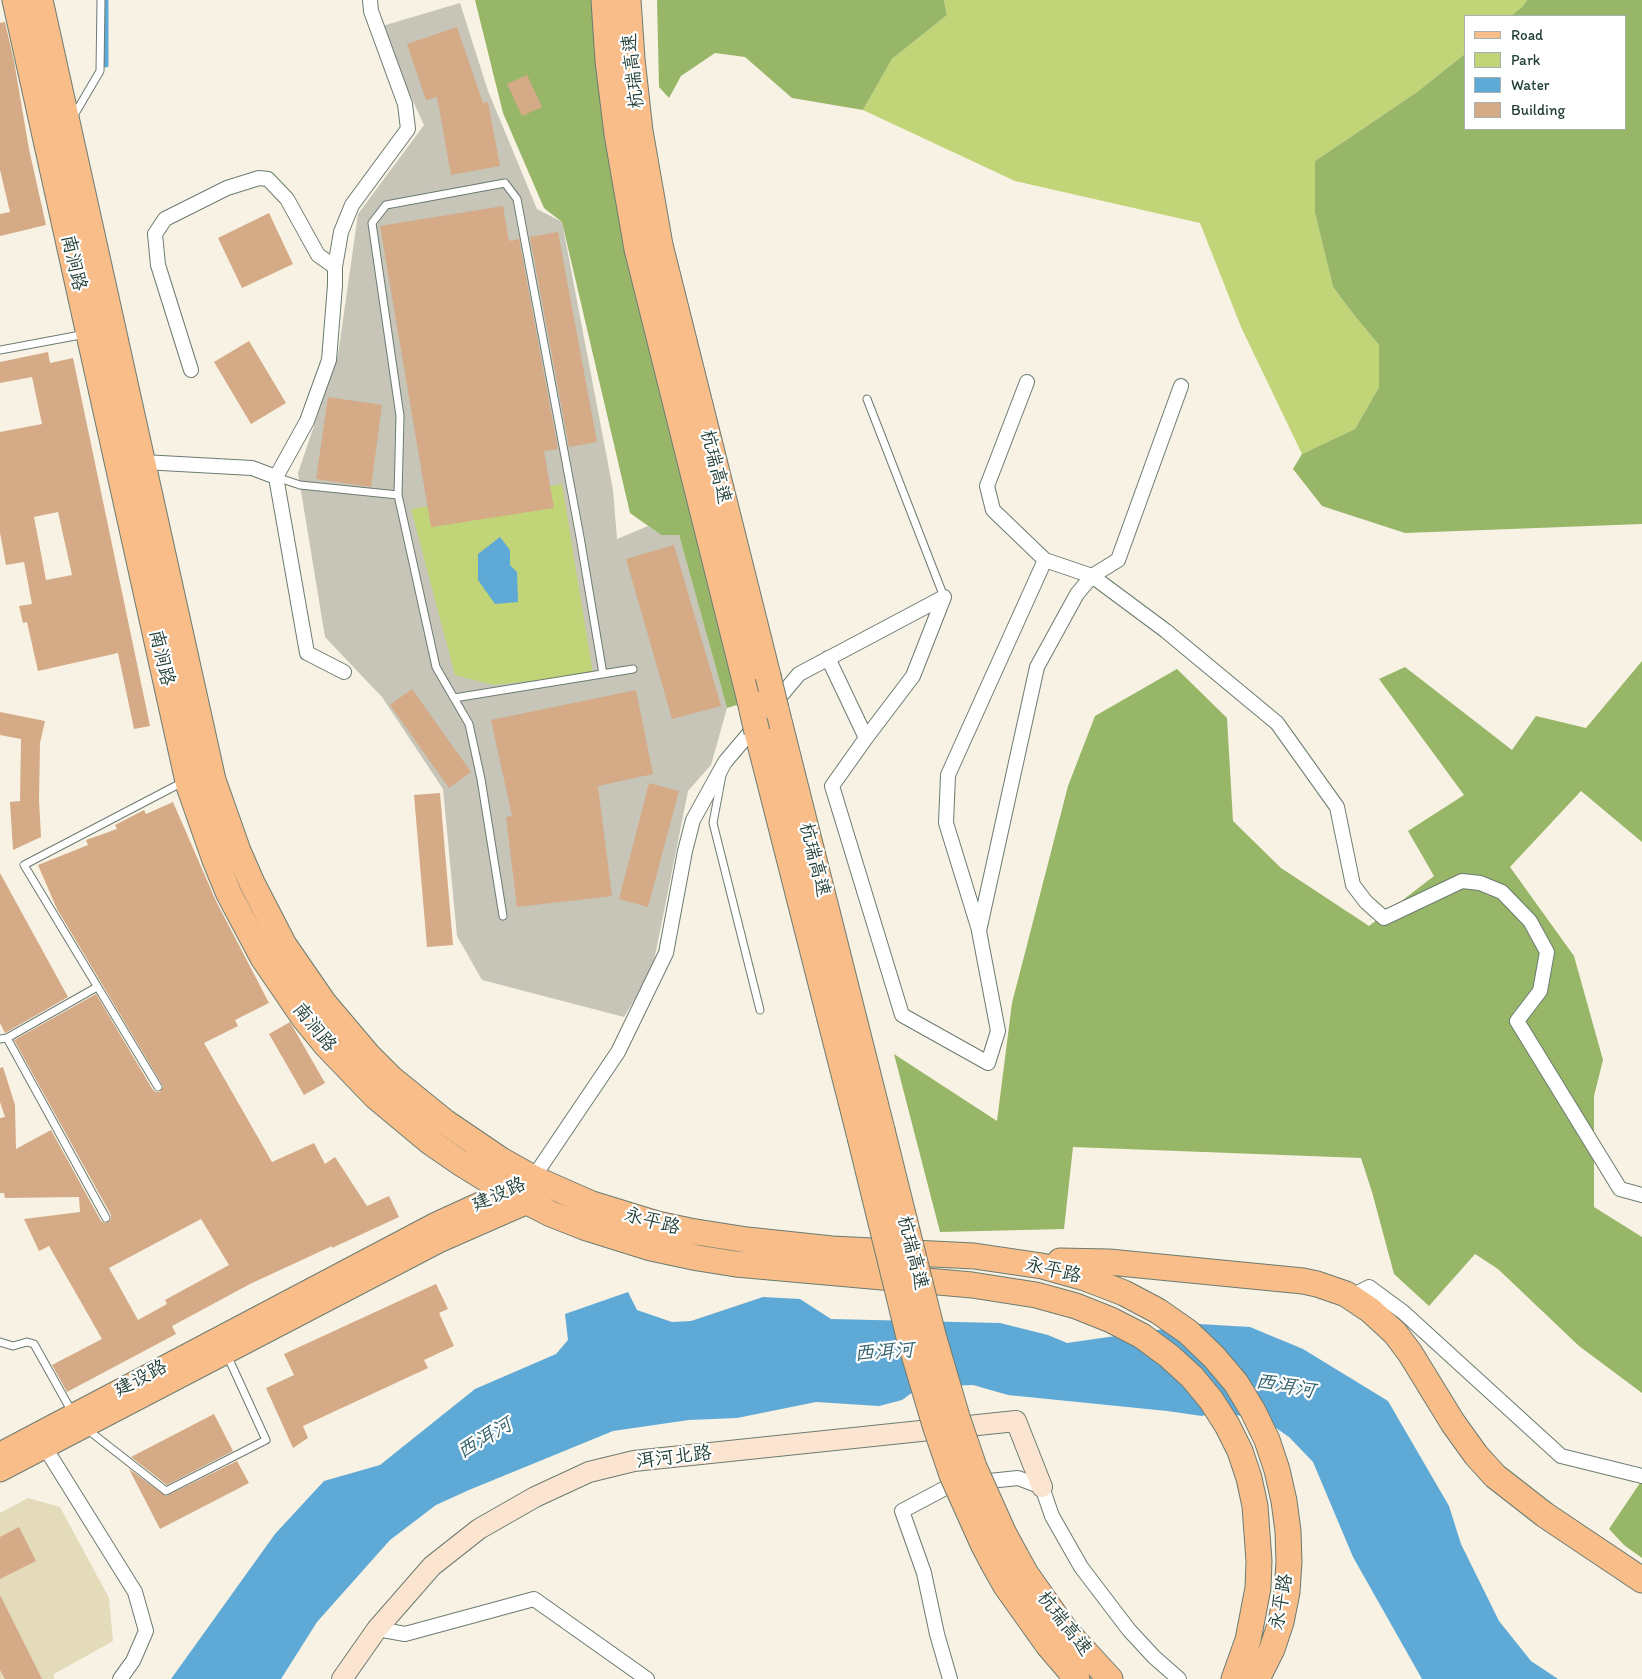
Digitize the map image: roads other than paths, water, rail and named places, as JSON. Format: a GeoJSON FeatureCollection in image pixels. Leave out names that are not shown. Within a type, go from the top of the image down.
{"type":"FeatureCollection","features":[{"type":"Feature","properties":{"kind":"highway","name":"南涧路"},"geometry":{"type":"LineString","coordinates":[[15,0],[188,779],[205,834],[229,894],[263,958],[304,1018],[350,1072],[402,1120],[459,1162],[518,1197]]}},
{"type":"Feature","properties":{"kind":"highway","name":"南涧路"},"geometry":{"type":"LineString","coordinates":[[40,0],[213,780],[238,851],[267,915],[284,945],[324,1003],[368,1055],[392,1079],[458,1132],[533,1178]]}},
{"type":"Feature","properties":{"kind":"highway","name":"杭瑞高速"},"geometry":{"type":"LineString","coordinates":[[604,0],[616,134],[637,249],[758,732],[871,1133],[957,1417],[974,1467],[1004,1534],[1006,1586],[1048,1645],[1077,1679]]}},
{"type":"Feature","properties":{"kind":"highway","name":"杭瑞高速"},"geometry":{"type":"LineString","coordinates":[[628,0],[640,131],[660,244],[776,709],[871,1133]]}},
{"type":"Feature","properties":{"kind":"highway","name":"永平路"},"geometry":{"type":"LineString","coordinates":[[533,1178],[624,1215],[709,1235],[816,1247],[948,1254],[1042,1266],[1093,1280],[1124,1293],[1158,1311],[1188,1332],[1214,1356],[1236,1383],[1253,1411],[1267,1440],[1277,1470],[1285,1508],[1289,1562],[1287,1592],[1281,1622],[1272,1649],[1257,1679]]}},
{"type":"Feature","properties":{"kind":"highway","name":"永平路"},"geometry":{"type":"LineString","coordinates":[[518,1197],[584,1227],[685,1256],[763,1268],[993,1288],[1036,1295],[1076,1306],[1112,1320],[1142,1336],[1169,1356],[1192,1377],[1212,1400],[1240,1451],[1249,1478],[1255,1506],[1259,1561],[1254,1615],[1248,1640],[1234,1679]]}},
{"type":"Feature","properties":{"kind":"highway"},"geometry":{"type":"LineString","coordinates":[[881,1278],[998,1259],[1109,1262],[1292,1280],[1317,1284],[1350,1297],[1370,1310],[1395,1334],[1410,1353],[1453,1423],[1494,1476],[1538,1510],[1642,1580]]}},
{"type":"Feature","properties":{"kind":"highway","name":"杭瑞高速"},"geometry":{"type":"LineString","coordinates":[[1005,1560],[1026,1574],[1066,1631],[1110,1679]]}},
{"type":"Feature","properties":{"kind":"main road","name":"建设路"},"geometry":{"type":"LineString","coordinates":[[0,1471],[41,1440],[222,1345],[436,1223],[518,1197],[533,1178]]}},
{"type":"Feature","properties":{"kind":"main road","name":"建设路"},"geometry":{"type":"LineString","coordinates":[[0,1453],[41,1440]]}},
{"type":"Feature","properties":{"kind":"street"},"geometry":{"type":"LineString","coordinates":[[344,672],[307,654],[276,476],[306,421],[329,360],[335,267],[341,232],[352,205],[408,129],[405,104],[371,11],[370,0]]}},
{"type":"Feature","properties":{"kind":"street"},"geometry":{"type":"LineString","coordinates":[[191,370],[158,265],[154,234],[165,219],[227,188],[259,178],[268,178],[287,199],[318,255],[335,267]]}},
{"type":"Feature","properties":{"kind":"street"},"geometry":{"type":"LineString","coordinates":[[1027,382],[987,486],[993,510],[1045,560],[1092,576],[1166,631],[1277,723],[1337,807],[1353,885],[1366,902],[1384,918],[1462,881],[1480,883],[1502,892],[1530,921],[1547,952],[1540,991],[1517,1021],[1620,1189],[1642,1195]]}},
{"type":"Feature","properties":{"kind":"street"},"geometry":{"type":"LineString","coordinates":[[979,931],[1037,667],[1077,594],[1092,576],[1118,560],[1181,386]]}},
{"type":"Feature","properties":{"kind":"street"},"geometry":{"type":"LineString","coordinates":[[143,462],[252,468],[276,476]]}},
{"type":"Feature","properties":{"kind":"street"},"geometry":{"type":"LineString","coordinates":[[944,596],[913,676],[832,786],[902,1015],[988,1063],[998,1031],[979,931],[946,823],[948,775],[1045,560]]}},
{"type":"Feature","properties":{"kind":"street"},"geometry":{"type":"LineString","coordinates":[[533,1178],[618,1052],[666,953],[685,851],[693,820],[725,762],[800,674],[944,596]]}},
{"type":"Feature","properties":{"kind":"street"},"geometry":{"type":"LineString","coordinates":[[828,658],[866,738]]}},
{"type":"Feature","properties":{"kind":"street"},"geometry":{"type":"LineString","coordinates":[[1350,1297],[1368,1287],[1404,1312],[1561,1456],[1642,1476]]}},
{"type":"Feature","properties":{"kind":"street","name":"洱河北路"},"geometry":{"type":"LineString","coordinates":[[342,1679],[377,1629],[432,1566],[479,1529],[535,1497],[589,1472],[634,1461],[1016,1421],[1042,1487]]}},
{"type":"Feature","properties":{"kind":"street"},"geometry":{"type":"LineString","coordinates":[[41,1440],[135,1592],[146,1631],[134,1661],[120,1679]]}},
{"type":"Feature","properties":{"kind":"street"},"geometry":{"type":"LineString","coordinates":[[950,1679],[924,1573],[902,1511],[951,1485],[1018,1478],[1042,1487],[1052,1516],[1081,1567],[1129,1630],[1154,1657],[1179,1679]]}},
{"type":"Feature","properties":{"kind":"street"},"geometry":{"type":"LineString","coordinates":[[377,1629],[405,1634],[534,1599],[647,1679]]}},
{"type":"Feature","properties":{"kind":"lane"},"geometry":{"type":"LineString","coordinates":[[68,126],[100,71],[101,0]]}},
{"type":"Feature","properties":{"kind":"lane"},"geometry":{"type":"LineString","coordinates":[[503,916],[481,779],[469,724],[436,667],[398,495],[400,416],[372,223],[386,205],[505,183],[517,199],[580,537],[603,674]]}},
{"type":"Feature","properties":{"kind":"lane"},"geometry":{"type":"LineString","coordinates":[[0,350],[89,333]]}},
{"type":"Feature","properties":{"kind":"lane"},"geometry":{"type":"LineString","coordinates":[[867,399],[944,596]]}},
{"type":"Feature","properties":{"kind":"lane"},"geometry":{"type":"LineString","coordinates":[[276,476],[300,484],[398,495]]}},
{"type":"Feature","properties":{"kind":"lane"},"geometry":{"type":"LineString","coordinates":[[454,698],[633,669]]}},
{"type":"Feature","properties":{"kind":"lane"},"geometry":{"type":"LineString","coordinates":[[725,762],[713,823],[760,1010]]}},
{"type":"Feature","properties":{"kind":"lane"},"geometry":{"type":"LineString","coordinates":[[158,1087],[24,865],[188,779]]}},
{"type":"Feature","properties":{"kind":"lane"},"geometry":{"type":"LineString","coordinates":[[97,987],[3,1038],[106,1218]]}},
{"type":"Feature","properties":{"kind":"lane"},"geometry":{"type":"LineString","coordinates":[[0,1342],[13,1346],[27,1342],[34,1344],[79,1420],[166,1491],[266,1440],[222,1345]]}},
{"type":"Feature","properties":{"kind":"water"},"geometry":{"type":"Polygon","coordinates":[[[500,537],[510,550],[510,565],[517,572],[518,602],[495,604],[478,580],[478,554],[500,537]]]}},
{"type":"Feature","properties":{"kind":"water","name":"西洱河"},"geometry":{"type":"Polygon","coordinates":[[[628,1292],[637,1310],[672,1322],[691,1321],[763,1297],[800,1299],[831,1319],[1000,1323],[1048,1335],[1067,1343],[1199,1324],[1250,1327],[1303,1349],[1388,1401],[1449,1506],[1461,1544],[1499,1621],[1531,1661],[1558,1679],[1422,1679],[1353,1557],[1313,1462],[1289,1437],[1263,1419],[1214,1412],[1202,1416],[1008,1395],[973,1385],[920,1387],[902,1400],[879,1406],[816,1402],[737,1418],[689,1420],[613,1431],[436,1505],[390,1540],[317,1622],[281,1679],[171,1679],[275,1534],[324,1481],[380,1465],[475,1389],[556,1354],[568,1340],[565,1314],[628,1292]]]}},
{"type":"Feature","properties":{"kind":"waterway"},"geometry":{"type":"LineString","coordinates":[[106,0],[106,65]]}}]}
